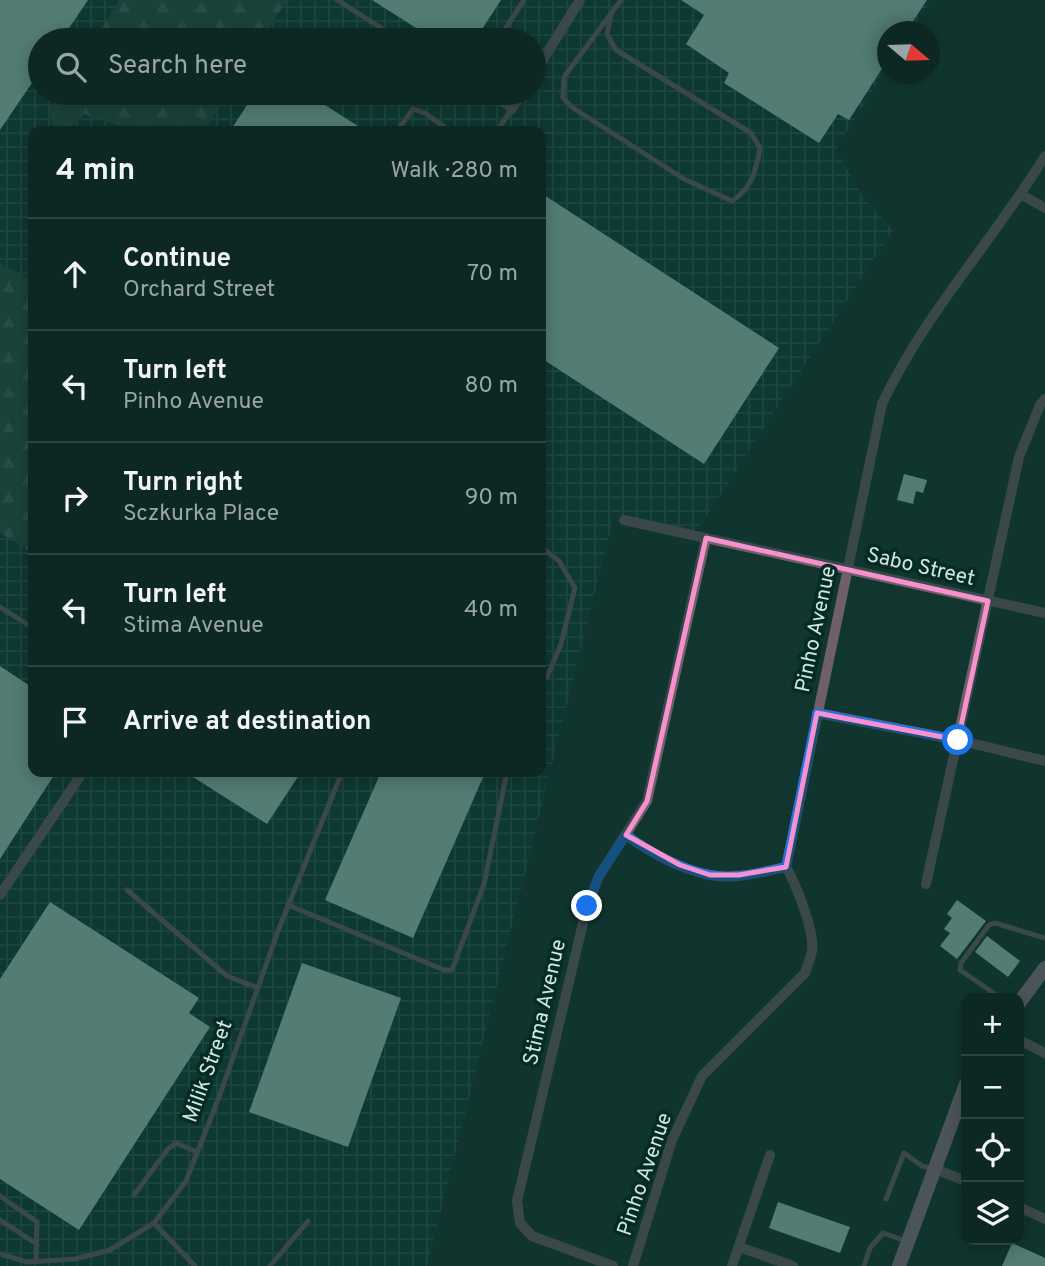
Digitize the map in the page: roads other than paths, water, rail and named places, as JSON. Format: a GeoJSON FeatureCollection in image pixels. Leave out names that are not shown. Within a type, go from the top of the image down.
{"type":"FeatureCollection","features":[{"type":"Feature","properties":{"kind":"main road"},"geometry":{"type":"LineString","coordinates":[[1024,996],[1045,968]]}},
{"type":"Feature","properties":{"kind":"main road"},"geometry":{"type":"LineString","coordinates":[[899,1266],[961,1098]]}},
{"type":"Feature","properties":{"kind":"street"},"geometry":{"type":"LineString","coordinates":[[546,55],[580,0]]}},
{"type":"Feature","properties":{"kind":"street"},"geometry":{"type":"LineString","coordinates":[[511,110],[514,105]]}},
{"type":"Feature","properties":{"kind":"street","name":"Pinho Avenue"},"geometry":{"type":"LineString","coordinates":[[633,1266],[672,1140],[702,1076],[805,973],[813,951],[812,937],[796,884],[786,867],[882,404],[893,379],[948,293],[1021,195],[1045,156]]}},
{"type":"Feature","properties":{"kind":"street"},"geometry":{"type":"LineString","coordinates":[[1021,195],[1045,208]]}},
{"type":"Feature","properties":{"kind":"street"},"geometry":{"type":"LineString","coordinates":[[926,884],[1020,457],[1040,405],[1045,399]]}},
{"type":"Feature","properties":{"kind":"street","name":"Sabo Street"},"geometry":{"type":"LineString","coordinates":[[624,520],[1045,613]]}},
{"type":"Feature","properties":{"kind":"street","name":"Stima Avenue"},"geometry":{"type":"LineString","coordinates":[[613,1266],[532,1236],[520,1223],[517,1201],[587,906],[599,876],[647,801],[706,538]]}},
{"type":"Feature","properties":{"kind":"street"},"geometry":{"type":"LineString","coordinates":[[817,713],[958,740],[1045,761]]}},
{"type":"Feature","properties":{"kind":"street"},"geometry":{"type":"LineString","coordinates":[[0,895],[80,777]]}},
{"type":"Feature","properties":{"kind":"street"},"geometry":{"type":"LineString","coordinates":[[626,835],[664,858],[710,875],[739,875],[786,867]]}},
{"type":"Feature","properties":{"kind":"street"},"geometry":{"type":"LineString","coordinates":[[1024,1042],[1045,1053]]}},
{"type":"Feature","properties":{"kind":"street"},"geometry":{"type":"LineString","coordinates":[[732,1266],[771,1155]]}},
{"type":"Feature","properties":{"kind":"street"},"geometry":{"type":"LineString","coordinates":[[935,1169],[961,1179]]}},
{"type":"Feature","properties":{"kind":"street"},"geometry":{"type":"LineString","coordinates":[[1024,1209],[1045,1219]]}},
{"type":"Feature","properties":{"kind":"street"},"geometry":{"type":"LineString","coordinates":[[739,1247],[793,1266]]}},
{"type":"Feature","properties":{"kind":"lane"},"geometry":{"type":"LineString","coordinates":[[337,0],[381,28]]}},
{"type":"Feature","properties":{"kind":"lane"},"geometry":{"type":"LineString","coordinates":[[506,28],[524,0]]}},
{"type":"Feature","properties":{"kind":"lane"},"geometry":{"type":"LineString","coordinates":[[611,15],[607,34],[616,50],[751,133],[760,148],[756,173],[744,193],[732,201],[684,179],[573,108],[563,98],[564,77],[621,0]]}},
{"type":"Feature","properties":{"kind":"lane"},"geometry":{"type":"LineString","coordinates":[[500,126],[511,110],[503,105]]}},
{"type":"Feature","properties":{"kind":"lane"},"geometry":{"type":"LineString","coordinates":[[401,126],[413,109],[425,113],[443,126]]}},
{"type":"Feature","properties":{"kind":"lane"},"geometry":{"type":"LineString","coordinates":[[546,551],[559,561],[575,588],[561,644],[546,677]]}},
{"type":"Feature","properties":{"kind":"lane"},"geometry":{"type":"LineString","coordinates":[[0,607],[28,625]]}},
{"type":"Feature","properties":{"kind":"lane","name":"Milik Street"},"geometry":{"type":"LineString","coordinates":[[0,1254],[36,1262],[75,1259],[110,1250],[154,1223],[186,1181],[288,905],[340,777]]}},
{"type":"Feature","properties":{"kind":"lane"},"geometry":{"type":"LineString","coordinates":[[288,905],[444,970],[452,970],[484,884],[506,777]]}},
{"type":"Feature","properties":{"kind":"lane"},"geometry":{"type":"LineString","coordinates":[[127,890],[227,976],[258,988]]}},
{"type":"Feature","properties":{"kind":"lane"},"geometry":{"type":"LineString","coordinates":[[994,993],[960,970],[961,963],[989,925],[995,923],[1045,938]]}},
{"type":"Feature","properties":{"kind":"lane"},"geometry":{"type":"LineString","coordinates":[[134,1195],[168,1149],[176,1143],[197,1152]]}},
{"type":"Feature","properties":{"kind":"lane"},"geometry":{"type":"LineString","coordinates":[[886,1199],[904,1153],[922,1166],[935,1169]]}},
{"type":"Feature","properties":{"kind":"lane"},"geometry":{"type":"LineString","coordinates":[[0,1196],[37,1222],[36,1262]]}},
{"type":"Feature","properties":{"kind":"lane"},"geometry":{"type":"LineString","coordinates":[[0,1220],[37,1244]]}},
{"type":"Feature","properties":{"kind":"lane"},"geometry":{"type":"LineString","coordinates":[[270,1266],[308,1221]]}},
{"type":"Feature","properties":{"kind":"lane"},"geometry":{"type":"LineString","coordinates":[[154,1223],[195,1266]]}},
{"type":"Feature","properties":{"kind":"lane"},"geometry":{"type":"LineString","coordinates":[[864,1266],[870,1248],[883,1233],[908,1242]]}}]}
